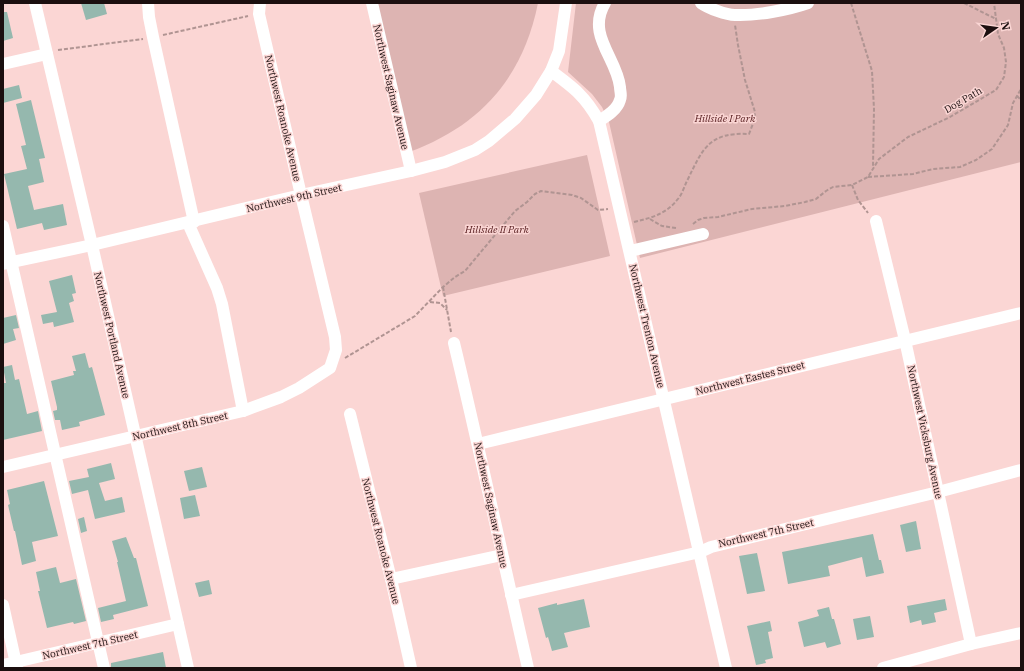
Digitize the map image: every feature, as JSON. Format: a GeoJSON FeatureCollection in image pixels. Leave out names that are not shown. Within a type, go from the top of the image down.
{"type":"FeatureCollection","features":[{"type":"Feature","properties":{"kind":"street","name":"Northwest Portland Avenue"},"geometry":{"type":"LineString","coordinates":[[35,3],[92,245],[188,668]]}},
{"type":"Feature","properties":{"kind":"street"},"geometry":{"type":"LineString","coordinates":[[148,3],[149,17],[191,222],[217,288],[227,324],[243,411]]}},
{"type":"Feature","properties":{"kind":"street","name":"Northwest Roanoke Avenue"},"geometry":{"type":"LineString","coordinates":[[262,3],[259,14],[335,337],[336,350],[330,368]]}},
{"type":"Feature","properties":{"kind":"street","name":"Northwest Saginaw Avenue"},"geometry":{"type":"LineString","coordinates":[[372,3],[411,171]]}},
{"type":"Feature","properties":{"kind":"street"},"geometry":{"type":"LineString","coordinates":[[551,72],[559,51],[566,3]]}},
{"type":"Feature","properties":{"kind":"street"},"geometry":{"type":"LineString","coordinates":[[599,121],[615,109],[621,98],[620,82],[599,34],[601,11],[605,3]]}},
{"type":"Feature","properties":{"kind":"street"},"geometry":{"type":"LineString","coordinates":[[700,3],[707,7],[734,16],[766,12],[808,3]]}},
{"type":"Feature","properties":{"kind":"street"},"geometry":{"type":"LineString","coordinates":[[3,64],[47,54]]}},
{"type":"Feature","properties":{"kind":"street","name":"Northwest 9th Street"},"geometry":{"type":"LineString","coordinates":[[7,263],[92,245],[444,162],[475,150],[515,120],[536,95],[551,72]]}},
{"type":"Feature","properties":{"kind":"street","name":"Northwest Trenton Avenue"},"geometry":{"type":"LineString","coordinates":[[551,72],[576,89],[590,105],[599,121],[726,668]]}},
{"type":"Feature","properties":{"kind":"street","name":"Northwest Vicksburg Avenue"},"geometry":{"type":"LineString","coordinates":[[876,221],[905,340],[971,644]]}},
{"type":"Feature","properties":{"kind":"street"},"geometry":{"type":"LineString","coordinates":[[3,226],[7,263],[55,455],[104,668]]}},
{"type":"Feature","properties":{"kind":"street"},"geometry":{"type":"LineString","coordinates":[[630,251],[703,234]]}},
{"type":"Feature","properties":{"kind":"street","name":"Northwest Eastes Street"},"geometry":{"type":"LineString","coordinates":[[478,444],[1021,313]]}},
{"type":"Feature","properties":{"kind":"street","name":"Northwest Saginaw Avenue"},"geometry":{"type":"LineString","coordinates":[[454,343],[528,668]]}},
{"type":"Feature","properties":{"kind":"street","name":"Northwest 8th Street"},"geometry":{"type":"LineString","coordinates":[[3,467],[243,411],[281,397],[330,368]]}},
{"type":"Feature","properties":{"kind":"street","name":"Northwest Roanoke Avenue"},"geometry":{"type":"LineString","coordinates":[[350,414],[391,579],[411,668]]}},
{"type":"Feature","properties":{"kind":"street","name":"Northwest 7th Street"},"geometry":{"type":"LineString","coordinates":[[511,595],[700,552],[710,547],[938,492],[1021,470]]}},
{"type":"Feature","properties":{"kind":"street"},"geometry":{"type":"LineString","coordinates":[[391,579],[502,555]]}},
{"type":"Feature","properties":{"kind":"street"},"geometry":{"type":"LineString","coordinates":[[3,605],[16,665]]}},
{"type":"Feature","properties":{"kind":"street","name":"Northwest 7th Street"},"geometry":{"type":"LineString","coordinates":[[3,665],[16,665],[98,643],[178,624]]}},
{"type":"Feature","properties":{"kind":"street"},"geometry":{"type":"LineString","coordinates":[[882,668],[971,644],[1021,633]]}},
{"type":"Feature","properties":{"kind":"path"},"geometry":{"type":"LineString","coordinates":[[851,3],[872,71],[874,108],[873,167]]}},
{"type":"Feature","properties":{"kind":"path"},"geometry":{"type":"LineString","coordinates":[[964,3],[996,19]]}},
{"type":"Feature","properties":{"kind":"path","name":"Dog Path"},"geometry":{"type":"LineString","coordinates":[[868,177],[879,159],[908,136],[950,117],[996,90],[1004,77],[1006,62],[1004,48],[998,34],[994,3]]}},
{"type":"Feature","properties":{"kind":"path"},"geometry":{"type":"LineString","coordinates":[[624,225],[650,219],[663,213],[678,199],[696,161],[707,144],[716,139],[735,133],[750,134],[755,112],[745,80],[734,16]]}},
{"type":"Feature","properties":{"kind":"path"},"geometry":{"type":"LineString","coordinates":[[692,225],[698,220],[704,218],[718,217],[752,209],[795,205],[816,199],[833,187],[852,185],[868,177],[913,174],[960,167],[976,160],[992,149],[1008,125],[1012,103],[1021,89]]}},
{"type":"Feature","properties":{"kind":"path"},"geometry":{"type":"LineString","coordinates":[[1017,96],[1021,100]]}},
{"type":"Feature","properties":{"kind":"path"},"geometry":{"type":"LineString","coordinates":[[852,185],[858,200],[876,221]]}},
{"type":"Feature","properties":{"kind":"path"},"geometry":{"type":"LineString","coordinates":[[330,368],[415,316],[443,287],[465,271],[515,211],[535,194],[541,191],[572,195],[581,198],[598,210],[619,206]]}},
{"type":"Feature","properties":{"kind":"path"},"geometry":{"type":"LineString","coordinates":[[650,219],[662,226],[679,228]]}},
{"type":"Feature","properties":{"kind":"path"},"geometry":{"type":"LineString","coordinates":[[443,287],[454,343]]}},
{"type":"Feature","properties":{"kind":"path"},"geometry":{"type":"LineString","coordinates":[[430,302],[440,303],[448,310]]}},
{"type":"Feature","properties":{"kind":"green space"},"geometry":{"type":"Polygon","coordinates":[[[538,3],[531,30],[522,54],[509,76],[494,96],[477,113],[457,128],[434,141],[409,152],[375,4],[538,3]]]}},
{"type":"Feature","properties":{"kind":"green space","name":"Hillside I Park"},"geometry":{"type":"Polygon","coordinates":[[[576,3],[1021,3],[1021,162],[640,258],[609,122],[602,107],[592,94],[568,72],[576,3]]]}},
{"type":"Feature","properties":{"kind":"green space","name":"Hillside II Park"},"geometry":{"type":"Polygon","coordinates":[[[587,155],[610,256],[443,296],[419,193],[587,155]]]}},
{"type":"Feature","properties":{"kind":"building"},"geometry":{"type":"Polygon","coordinates":[[[81,3],[104,3],[107,14],[86,20],[81,3]]]}},
{"type":"Feature","properties":{"kind":"building"},"geometry":{"type":"Polygon","coordinates":[[[3,12],[7,12],[13,38],[3,41],[3,12]]]}},
{"type":"Feature","properties":{"kind":"building"},"geometry":{"type":"Polygon","coordinates":[[[19,85],[22,98],[3,103],[3,89],[19,85]]]}},
{"type":"Feature","properties":{"kind":"building"},"geometry":{"type":"Polygon","coordinates":[[[31,100],[45,158],[39,159],[44,182],[28,186],[34,210],[63,204],[67,225],[44,230],[42,223],[17,229],[4,174],[27,169],[21,146],[26,145],[16,104],[31,100]]]}},
{"type":"Feature","properties":{"kind":"building"},"geometry":{"type":"Polygon","coordinates":[[[72,275],[76,293],[72,294],[74,301],[69,303],[74,322],[54,327],[53,322],[43,324],[41,315],[57,312],[49,281],[72,275]]]}},
{"type":"Feature","properties":{"kind":"building"},"geometry":{"type":"Polygon","coordinates":[[[16,315],[19,328],[13,329],[16,340],[3,344],[3,318],[16,315]]]}},
{"type":"Feature","properties":{"kind":"building"},"geometry":{"type":"Polygon","coordinates":[[[85,353],[89,368],[92,367],[105,415],[79,422],[80,426],[62,430],[60,420],[55,420],[53,411],[57,410],[57,407],[51,381],[74,375],[73,371],[76,371],[72,356],[85,353]]]}},
{"type":"Feature","properties":{"kind":"building"},"geometry":{"type":"Polygon","coordinates":[[[12,365],[15,380],[19,379],[27,414],[38,411],[42,431],[3,440],[3,383],[6,383],[3,367],[12,365]]]}},
{"type":"Feature","properties":{"kind":"building"},"geometry":{"type":"Polygon","coordinates":[[[111,463],[115,479],[99,483],[105,501],[122,497],[125,512],[95,519],[88,490],[72,494],[69,481],[89,477],[87,469],[111,463]]]}},
{"type":"Feature","properties":{"kind":"building"},"geometry":{"type":"Polygon","coordinates":[[[202,467],[207,487],[189,491],[184,471],[202,467]]]}},
{"type":"Feature","properties":{"kind":"building"},"geometry":{"type":"Polygon","coordinates":[[[44,481],[58,536],[32,542],[36,561],[22,565],[8,505],[10,504],[7,490],[44,481]]]}},
{"type":"Feature","properties":{"kind":"building"},"geometry":{"type":"Polygon","coordinates":[[[195,495],[200,516],[184,519],[180,498],[195,495]]]}},
{"type":"Feature","properties":{"kind":"building"},"geometry":{"type":"Polygon","coordinates":[[[84,517],[87,531],[81,533],[78,519],[84,517]]]}},
{"type":"Feature","properties":{"kind":"building"},"geometry":{"type":"Polygon","coordinates":[[[916,521],[921,549],[906,552],[900,525],[916,521]]]}},
{"type":"Feature","properties":{"kind":"building"},"geometry":{"type":"Polygon","coordinates":[[[873,534],[879,560],[881,560],[884,573],[866,577],[862,557],[828,566],[830,576],[788,584],[782,552],[873,534]]]}},
{"type":"Feature","properties":{"kind":"building"},"geometry":{"type":"Polygon","coordinates":[[[126,537],[134,558],[136,558],[148,606],[113,615],[114,619],[101,622],[98,608],[126,601],[112,541],[126,537]]]}},
{"type":"Feature","properties":{"kind":"building"},"geometry":{"type":"Polygon","coordinates":[[[757,553],[765,591],[747,594],[739,556],[757,553]]]}},
{"type":"Feature","properties":{"kind":"building"},"geometry":{"type":"Polygon","coordinates":[[[56,567],[60,583],[76,579],[86,621],[74,624],[73,622],[47,628],[38,591],[40,591],[36,572],[56,567]]]}},
{"type":"Feature","properties":{"kind":"building"},"geometry":{"type":"Polygon","coordinates":[[[209,580],[212,594],[199,597],[195,583],[209,580]]]}},
{"type":"Feature","properties":{"kind":"building"},"geometry":{"type":"Polygon","coordinates":[[[584,599],[590,627],[564,633],[568,647],[552,651],[548,637],[546,638],[538,608],[557,603],[557,605],[584,599]]]}},
{"type":"Feature","properties":{"kind":"building"},"geometry":{"type":"Polygon","coordinates":[[[945,599],[947,610],[934,613],[936,622],[922,625],[921,620],[910,623],[907,606],[945,599]]]}},
{"type":"Feature","properties":{"kind":"building"},"geometry":{"type":"Polygon","coordinates":[[[829,607],[841,644],[827,648],[825,642],[804,647],[798,622],[819,616],[817,610],[829,607]]]}},
{"type":"Feature","properties":{"kind":"building"},"geometry":{"type":"Polygon","coordinates":[[[870,616],[874,637],[857,640],[853,619],[870,616]]]}},
{"type":"Feature","properties":{"kind":"building"},"geometry":{"type":"Polygon","coordinates":[[[770,621],[772,631],[768,632],[773,658],[765,660],[766,663],[756,665],[747,626],[770,621]]]}},
{"type":"Feature","properties":{"kind":"building"},"geometry":{"type":"Polygon","coordinates":[[[163,652],[166,668],[111,668],[111,663],[163,652]]]}}]}
